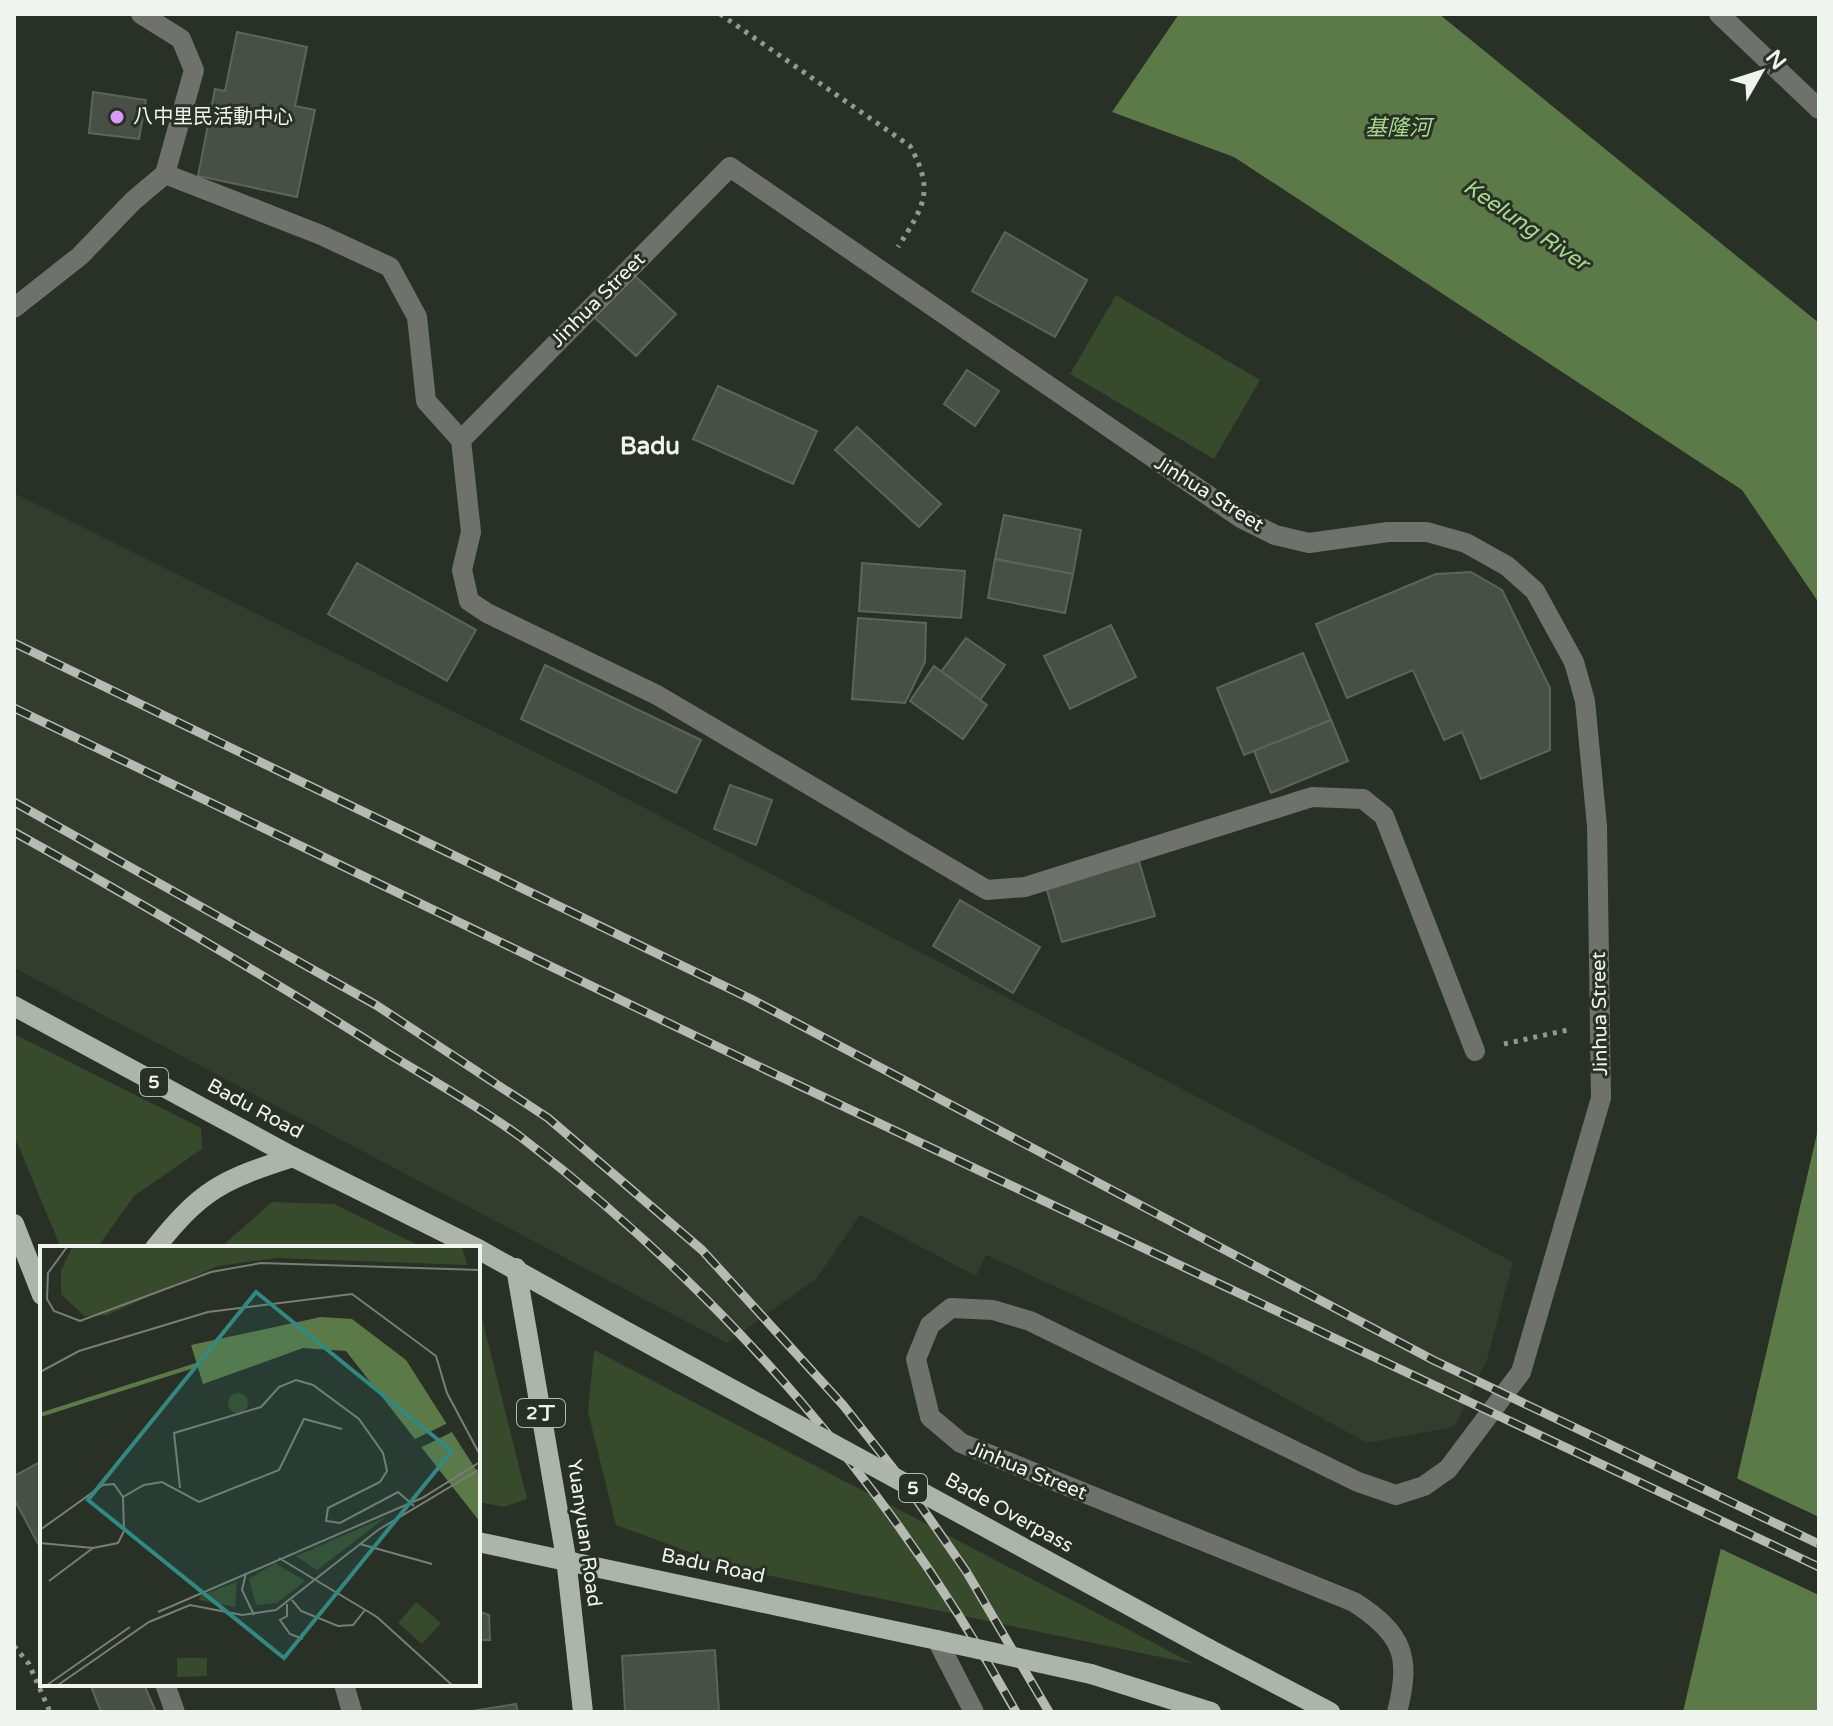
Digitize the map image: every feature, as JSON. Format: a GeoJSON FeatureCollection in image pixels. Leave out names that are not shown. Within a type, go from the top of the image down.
{"type":"FeatureCollection","features":[{"type":"Feature","properties":{"kind":"main road","name":"Badu Road"},"geometry":{"type":"LineString","coordinates":[[14,1006],[293,1157],[473,1246]]}},
{"type":"Feature","properties":{"kind":"main road"},"geometry":{"type":"LineString","coordinates":[[157,1246],[185,1210],[229,1178],[293,1157]]}},
{"type":"Feature","properties":{"kind":"main road"},"geometry":{"type":"LineString","coordinates":[[14,1224],[40,1290]]}},
{"type":"Feature","properties":{"kind":"main road","name":"Badu Road"},"geometry":{"type":"LineString","coordinates":[[480,1250],[618,1327]]}},
{"type":"Feature","properties":{"kind":"main road","name":"Yuanyuan Road"},"geometry":{"type":"LineString","coordinates":[[516,1268],[566,1558],[583,1712]]}},
{"type":"Feature","properties":{"kind":"main road","name":"Bade Overpass"},"geometry":{"type":"LineString","coordinates":[[618,1327],[1330,1712]]}},
{"type":"Feature","properties":{"kind":"main road","name":"Badu Road"},"geometry":{"type":"LineString","coordinates":[[480,1542],[566,1558],[937,1640]]}},
{"type":"Feature","properties":{"kind":"main road"},"geometry":{"type":"LineString","coordinates":[[937,1640],[1091,1674],[1211,1712]]}},
{"type":"Feature","properties":{"kind":"street"},"geometry":{"type":"LineString","coordinates":[[14,308],[80,256],[133,201],[165,174],[194,70],[181,39],[141,14]]}},
{"type":"Feature","properties":{"kind":"street"},"geometry":{"type":"LineString","coordinates":[[1719,14],[1819,109]]}},
{"type":"Feature","properties":{"kind":"street","name":"Jinhua Street"},"geometry":{"type":"LineString","coordinates":[[461,440],[730,167],[1241,518],[1275,535],[1309,543],[1388,532],[1427,532],[1466,543],[1507,566],[1535,591],[1574,662],[1585,701],[1597,826],[1601,1098],[1521,1372],[1448,1469],[1424,1486],[1396,1495],[1358,1482],[1030,1321],[993,1310],[951,1308],[930,1325],[916,1359],[930,1417],[961,1443],[1339,1596],[1378,1617],[1396,1636],[1403,1659],[1404,1686],[1397,1712]]}},
{"type":"Feature","properties":{"kind":"street"},"geometry":{"type":"LineString","coordinates":[[165,174],[321,235],[390,267],[417,317],[426,401],[461,440],[471,532],[462,570],[469,601],[487,613],[657,695],[987,890],[1025,887],[1312,797],[1363,799],[1384,816],[1475,1051]]}},
{"type":"Feature","properties":{"kind":"street"},"geometry":{"type":"LineString","coordinates":[[937,1640],[974,1712]]}},
{"type":"Feature","properties":{"kind":"street"},"geometry":{"type":"LineString","coordinates":[[166,1686],[175,1712]]}},
{"type":"Feature","properties":{"kind":"street"},"geometry":{"type":"LineString","coordinates":[[345,1686],[352,1712]]}},
{"type":"Feature","properties":{"kind":"path"},"geometry":{"type":"LineString","coordinates":[[720,14],[910,146],[923,172],[925,204],[882,273]]}},
{"type":"Feature","properties":{"kind":"path"},"geometry":{"type":"LineString","coordinates":[[1475,1051],[1600,1022]]}},
{"type":"Feature","properties":{"kind":"path"},"geometry":{"type":"LineString","coordinates":[[14,1646],[29,1664],[50,1712]]}},
{"type":"Feature","properties":{"kind":"shaded area"},"geometry":{"type":"Polygon","coordinates":[[[1116,295],[1260,380],[1214,459],[1070,374],[1116,295]]]}},
{"type":"Feature","properties":{"kind":"shaded area"},"geometry":{"type":"Polygon","coordinates":[[[14,493],[595,782],[1513,1262],[1487,1360],[1454,1427],[1367,1443],[1210,1357],[986,1255],[976,1276],[860,1215],[817,1278],[727,1343],[14,968],[14,493]]]}},
{"type":"Feature","properties":{"kind":"shaded area"},"geometry":{"type":"Polygon","coordinates":[[[14,1034],[201,1128],[202,1149],[134,1196],[98,1246],[60,1246],[14,1135],[14,1034]]]}},
{"type":"Feature","properties":{"kind":"shaded area"},"geometry":{"type":"Polygon","coordinates":[[[272,1202],[334,1204],[420,1246],[222,1246],[272,1202]]]}},
{"type":"Feature","properties":{"kind":"shaded area"},"geometry":{"type":"Polygon","coordinates":[[[480,1310],[527,1499],[504,1507],[480,1502],[480,1310]]]}},
{"type":"Feature","properties":{"kind":"shaded area"},"geometry":{"type":"Polygon","coordinates":[[[594,1350],[1194,1664],[733,1568],[616,1525],[588,1412],[594,1350]]]}},
{"type":"Feature","properties":{"kind":"water","name":"基隆河"},"geometry":{"type":"Polygon","coordinates":[[[1179,14],[1439,14],[1819,323],[1819,603],[1742,490],[1234,157],[1112,112],[1179,14]]]}},
{"type":"Feature","properties":{"kind":"water"},"geometry":{"type":"Polygon","coordinates":[[[1819,1125],[1819,1712],[1683,1712],[1819,1125]]]}},
{"type":"Feature","properties":{"kind":"pier"},"geometry":{"type":"Polygon","coordinates":[[[1734,1477],[1819,1517],[1819,1595],[1717,1547],[1734,1477]]]}},
{"type":"Feature","properties":{"kind":"building"},"geometry":{"type":"Polygon","coordinates":[[[237,32],[307,47],[295,106],[315,110],[297,197],[198,176],[215,89],[225,91],[237,32]]]}},
{"type":"Feature","properties":{"kind":"building","name":"八中里民活動中心"},"geometry":{"type":"Polygon","coordinates":[[[93,92],[146,100],[139,139],[89,133],[93,92]]]}},
{"type":"Feature","properties":{"kind":"building"},"geometry":{"type":"Polygon","coordinates":[[[1005,232],[1087,280],[1055,337],[972,291],[1005,232]]]}},
{"type":"Feature","properties":{"kind":"building"},"geometry":{"type":"Polygon","coordinates":[[[634,275],[676,314],[636,356],[594,317],[634,275]]]}},
{"type":"Feature","properties":{"kind":"building"},"geometry":{"type":"Polygon","coordinates":[[[967,370],[999,391],[975,426],[944,404],[967,370]]]}},
{"type":"Feature","properties":{"kind":"building"},"geometry":{"type":"Polygon","coordinates":[[[718,386],[817,431],[793,484],[693,439],[718,386]]]}},
{"type":"Feature","properties":{"kind":"building"},"geometry":{"type":"Polygon","coordinates":[[[857,427],[941,504],[919,527],[835,450],[857,427]]]}},
{"type":"Feature","properties":{"kind":"building"},"geometry":{"type":"Polygon","coordinates":[[[1004,515],[1081,530],[1073,574],[995,559],[1004,515]]]}},
{"type":"Feature","properties":{"kind":"building"},"geometry":{"type":"Polygon","coordinates":[[[995,559],[1073,574],[1065,613],[988,598],[995,559]]]}},
{"type":"Feature","properties":{"kind":"building"},"geometry":{"type":"Polygon","coordinates":[[[357,563],[476,630],[447,681],[328,614],[357,563]]]}},
{"type":"Feature","properties":{"kind":"building"},"geometry":{"type":"Polygon","coordinates":[[[862,563],[965,571],[961,618],[859,611],[862,563]]]}},
{"type":"Feature","properties":{"kind":"building"},"geometry":{"type":"Polygon","coordinates":[[[1471,572],[1502,590],[1550,688],[1550,750],[1481,779],[1462,732],[1444,740],[1413,670],[1347,698],[1316,624],[1436,574],[1471,572]]]}},
{"type":"Feature","properties":{"kind":"building"},"geometry":{"type":"Polygon","coordinates":[[[858,618],[926,623],[925,662],[905,703],[852,699],[858,618]]]}},
{"type":"Feature","properties":{"kind":"building"},"geometry":{"type":"Polygon","coordinates":[[[1111,625],[1136,677],[1070,709],[1044,656],[1111,625]]]}},
{"type":"Feature","properties":{"kind":"building"},"geometry":{"type":"Polygon","coordinates":[[[966,638],[1005,665],[980,700],[941,672],[966,638]]]}},
{"type":"Feature","properties":{"kind":"building"},"geometry":{"type":"Polygon","coordinates":[[[1303,653],[1331,720],[1244,755],[1217,688],[1303,653]]]}},
{"type":"Feature","properties":{"kind":"building"},"geometry":{"type":"Polygon","coordinates":[[[545,665],[701,740],[676,793],[521,719],[545,665]]]}},
{"type":"Feature","properties":{"kind":"building"},"geometry":{"type":"Polygon","coordinates":[[[934,666],[987,705],[963,739],[910,701],[934,666]]]}},
{"type":"Feature","properties":{"kind":"building"},"geometry":{"type":"Polygon","coordinates":[[[1331,720],[1348,761],[1271,793],[1254,751],[1331,720]]]}},
{"type":"Feature","properties":{"kind":"building"},"geometry":{"type":"Polygon","coordinates":[[[730,785],[772,800],[756,845],[714,829],[730,785]]]}},
{"type":"Feature","properties":{"kind":"building"},"geometry":{"type":"Polygon","coordinates":[[[1139,861],[1155,916],[1062,942],[1046,887],[1139,861]]]}},
{"type":"Feature","properties":{"kind":"building"},"geometry":{"type":"Polygon","coordinates":[[[960,900],[1040,947],[1013,993],[933,946],[960,900]]]}},
{"type":"Feature","properties":{"kind":"building"},"geometry":{"type":"Polygon","coordinates":[[[40,1462],[40,1547],[14,1499],[14,1476],[40,1462]]]}},
{"type":"Feature","properties":{"kind":"building"},"geometry":{"type":"Polygon","coordinates":[[[480,1612],[489,1615],[490,1640],[480,1640],[480,1612]]]}},
{"type":"Feature","properties":{"kind":"building"},"geometry":{"type":"Polygon","coordinates":[[[715,1650],[719,1712],[625,1712],[622,1656],[715,1650]]]}},
{"type":"Feature","properties":{"kind":"building"},"geometry":{"type":"Polygon","coordinates":[[[91,1686],[145,1686],[156,1712],[101,1712],[91,1686]]]}},
{"type":"Feature","properties":{"kind":"building"},"geometry":{"type":"Polygon","coordinates":[[[516,1704],[518,1712],[465,1712],[516,1704]]]}},
{"type":"Feature","properties":{"kind":"railway"},"geometry":{"type":"LineString","coordinates":[[14,643],[751,999],[1433,1360],[1819,1544]]}},
{"type":"Feature","properties":{"kind":"railway"},"geometry":{"type":"LineString","coordinates":[[14,708],[741,1058],[1819,1567]]}},
{"type":"Feature","properties":{"kind":"railway"},"geometry":{"type":"LineString","coordinates":[[14,802],[376,1005],[548,1118],[702,1250],[843,1405],[907,1486],[966,1571],[1049,1712]]}},
{"type":"Feature","properties":{"kind":"railway"},"geometry":{"type":"LineString","coordinates":[[14,832],[203,940],[473,1105],[522,1138],[596,1198],[667,1261],[735,1328],[799,1399],[859,1473],[915,1550],[968,1630],[1016,1712]]}},
{"type":"Feature","properties":{"kind":"place","name":"八中里民活動中心"},"geometry":{"type":"Point","coordinates":[117,117]}},
{"type":"Feature","properties":{"kind":"district","name":"Badu"},"geometry":{"type":"Point","coordinates":[650,446]}},
{"type":"Feature","properties":{"kind":"water label","name":"Keelung River"},"geometry":{"type":"Point","coordinates":[1526,225]}}]}
